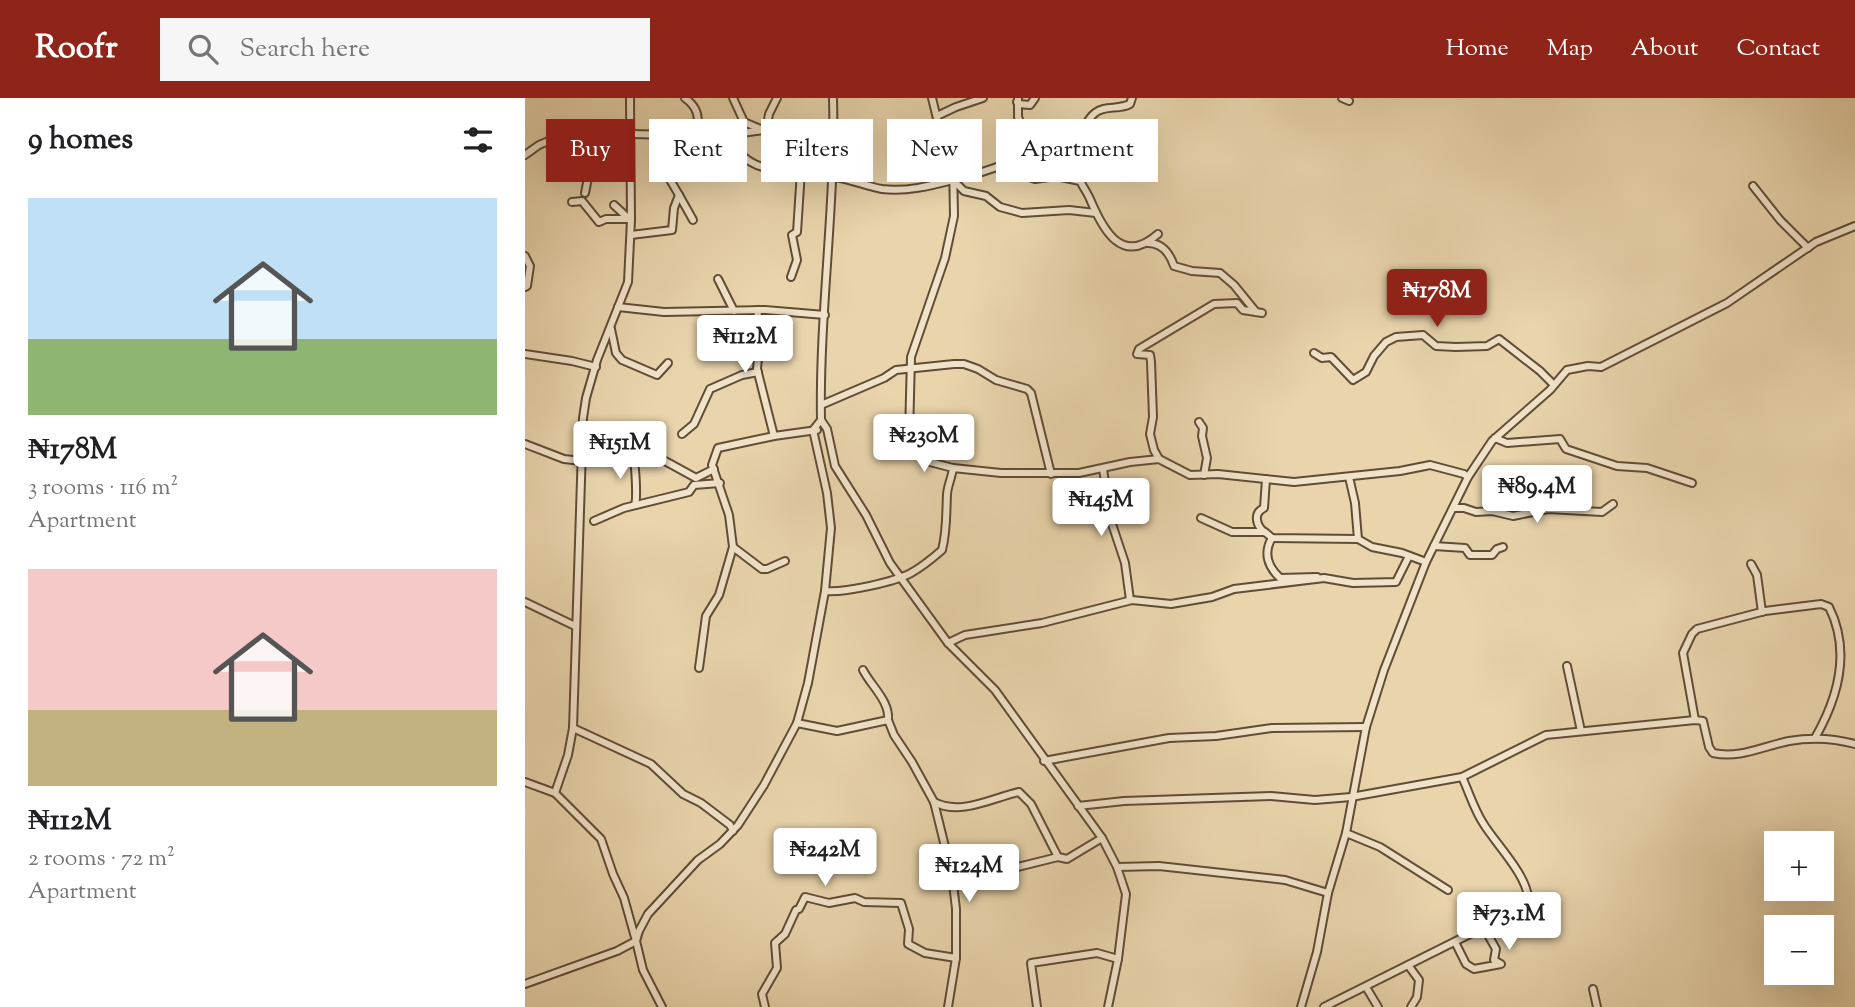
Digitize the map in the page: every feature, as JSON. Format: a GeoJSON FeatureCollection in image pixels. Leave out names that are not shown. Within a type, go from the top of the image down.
{"type":"FeatureCollection","features":[{"type":"Feature","properties":{"kind":"street"},"geometry":{"type":"LineString","coordinates":[[630,98],[630,119]]}},
{"type":"Feature","properties":{"kind":"street"},"geometry":{"type":"LineString","coordinates":[[685,98],[696,106],[698,119]]}},
{"type":"Feature","properties":{"kind":"street"},"geometry":{"type":"LineString","coordinates":[[733,98],[744,122],[761,129]]}},
{"type":"Feature","properties":{"kind":"street"},"geometry":{"type":"LineString","coordinates":[[768,119],[778,98]]}},
{"type":"Feature","properties":{"kind":"street"},"geometry":{"type":"LineString","coordinates":[[833,98],[833,119]]}},
{"type":"Feature","properties":{"kind":"street"},"geometry":{"type":"LineString","coordinates":[[932,98],[938,119]]}},
{"type":"Feature","properties":{"kind":"street"},"geometry":{"type":"LineString","coordinates":[[937,116],[983,98]]}},
{"type":"Feature","properties":{"kind":"street"},"geometry":{"type":"LineString","coordinates":[[1019,119],[1017,100],[1030,105],[1035,98]]}},
{"type":"Feature","properties":{"kind":"street"},"geometry":{"type":"LineString","coordinates":[[1091,119],[1099,110],[1126,107],[1131,104],[1132,98]]}},
{"type":"Feature","properties":{"kind":"street"},"geometry":{"type":"LineString","coordinates":[[525,155],[546,142]]}},
{"type":"Feature","properties":{"kind":"street"},"geometry":{"type":"LineString","coordinates":[[747,162],[769,169],[800,172],[797,232],[792,235],[797,260],[791,277]]}},
{"type":"Feature","properties":{"kind":"street"},"geometry":{"type":"LineString","coordinates":[[585,193],[587,182]]}},
{"type":"Feature","properties":{"kind":"street"},"geometry":{"type":"LineString","coordinates":[[555,793],[568,755],[573,728],[586,398],[628,282],[630,182]]}},
{"type":"Feature","properties":{"kind":"street"},"geometry":{"type":"LineString","coordinates":[[671,182],[693,220]]}},
{"type":"Feature","properties":{"kind":"street"},"geometry":{"type":"LineString","coordinates":[[834,182],[821,420],[827,429],[835,466],[866,515],[890,563],[948,643],[995,690],[1102,838],[1117,867],[1126,894],[1118,959],[1108,1007]]}},
{"type":"Feature","properties":{"kind":"street"},"geometry":{"type":"LineString","coordinates":[[854,182],[881,189],[903,190],[939,182]]}},
{"type":"Feature","properties":{"kind":"street"},"geometry":{"type":"LineString","coordinates":[[953,182],[954,216],[950,240],[911,358],[909,435],[913,448],[926,461],[953,468],[1001,474],[1051,474],[1103,469],[1130,462],[1159,459],[1190,475],[1218,474],[1307,482],[1430,465],[1468,477]]}},
{"type":"Feature","properties":{"kind":"street"},"geometry":{"type":"LineString","coordinates":[[957,182],[964,191],[986,196],[1000,207],[1022,213],[1069,210],[1096,214]]}},
{"type":"Feature","properties":{"kind":"street"},"geometry":{"type":"LineString","coordinates":[[1080,182],[1103,226],[1121,245],[1133,247],[1155,243],[1164,248],[1174,267],[1220,273],[1259,312],[1243,310],[1237,303],[1214,304],[1139,349],[1137,354],[1150,355],[1153,417],[1150,434],[1159,459]]}},
{"type":"Feature","properties":{"kind":"street"},"geometry":{"type":"LineString","coordinates":[[1753,186],[1780,220],[1808,248]]}},
{"type":"Feature","properties":{"kind":"street"},"geometry":{"type":"LineString","coordinates":[[631,235],[672,230],[674,208],[679,195]]}},
{"type":"Feature","properties":{"kind":"street"},"geometry":{"type":"LineString","coordinates":[[572,202],[582,201],[599,222],[606,219],[630,219]]}},
{"type":"Feature","properties":{"kind":"street"},"geometry":{"type":"LineString","coordinates":[[614,205],[630,219]]}},
{"type":"Feature","properties":{"kind":"street"},"geometry":{"type":"LineString","coordinates":[[1301,1007],[1317,952],[1328,893],[1346,833],[1366,727],[1384,670],[1426,562],[1468,477],[1495,439],[1567,370],[1588,366],[1601,367],[1727,303],[1808,248],[1855,226]]}},
{"type":"Feature","properties":{"kind":"street"},"geometry":{"type":"LineString","coordinates":[[1148,243],[1158,234]]}},
{"type":"Feature","properties":{"kind":"street"},"geometry":{"type":"LineString","coordinates":[[525,256],[530,266],[525,287]]}},
{"type":"Feature","properties":{"kind":"street"},"geometry":{"type":"LineString","coordinates":[[719,279],[734,311]]}},
{"type":"Feature","properties":{"kind":"street"},"geometry":{"type":"LineString","coordinates":[[618,307],[664,312],[758,310],[825,315]]}},
{"type":"Feature","properties":{"kind":"street"},"geometry":{"type":"LineString","coordinates":[[758,310],[757,323],[762,353],[758,358],[758,372],[774,436]]}},
{"type":"Feature","properties":{"kind":"street"},"geometry":{"type":"LineString","coordinates":[[611,328],[616,353],[622,360],[657,375],[668,363]]}},
{"type":"Feature","properties":{"kind":"street"},"geometry":{"type":"LineString","coordinates":[[1314,353],[1322,358],[1331,357],[1353,380],[1366,372],[1385,342],[1396,337],[1423,335],[1436,346],[1456,347],[1487,346],[1499,339],[1554,385]]}},
{"type":"Feature","properties":{"kind":"street"},"geometry":{"type":"LineString","coordinates":[[525,355],[596,367]]}},
{"type":"Feature","properties":{"kind":"street"},"geometry":{"type":"LineString","coordinates":[[821,405],[884,378],[896,370],[964,364],[1031,393],[1051,474]]}},
{"type":"Feature","properties":{"kind":"street"},"geometry":{"type":"LineString","coordinates":[[682,434],[694,424],[710,388],[741,375],[758,372]]}},
{"type":"Feature","properties":{"kind":"street"},"geometry":{"type":"LineString","coordinates":[[813,430],[821,420]]}},
{"type":"Feature","properties":{"kind":"street"},"geometry":{"type":"LineString","coordinates":[[1199,422],[1203,428],[1207,458],[1203,475]]}},
{"type":"Feature","properties":{"kind":"street"},"geometry":{"type":"LineString","coordinates":[[699,668],[706,616],[719,594],[733,547],[731,525],[720,483],[712,465],[718,448],[774,436],[827,429]]}},
{"type":"Feature","properties":{"kind":"street"},"geometry":{"type":"LineString","coordinates":[[525,984],[636,942],[648,914],[698,860],[733,831],[764,785],[797,723],[808,683],[825,592],[831,528],[827,493],[813,430]]}},
{"type":"Feature","properties":{"kind":"street"},"geometry":{"type":"LineString","coordinates":[[1495,439],[1507,443],[1560,439],[1566,449],[1617,466],[1647,468],[1692,483]]}},
{"type":"Feature","properties":{"kind":"street"},"geometry":{"type":"LineString","coordinates":[[583,443],[611,453],[630,449],[665,461],[696,478],[714,470]]}},
{"type":"Feature","properties":{"kind":"street"},"geometry":{"type":"LineString","coordinates":[[525,444],[564,459],[582,461]]}},
{"type":"Feature","properties":{"kind":"street"},"geometry":{"type":"LineString","coordinates":[[619,451],[632,456],[635,461],[635,505]]}},
{"type":"Feature","properties":{"kind":"street"},"geometry":{"type":"LineString","coordinates":[[825,592],[855,589],[914,572],[942,550],[947,531],[947,496],[953,468]]}},
{"type":"Feature","properties":{"kind":"street"},"geometry":{"type":"LineString","coordinates":[[1103,469],[1111,521],[1125,563],[1130,600]]}},
{"type":"Feature","properties":{"kind":"street"},"geometry":{"type":"LineString","coordinates":[[1349,477],[1355,503],[1358,539]]}},
{"type":"Feature","properties":{"kind":"street"},"geometry":{"type":"LineString","coordinates":[[1266,479],[1264,508],[1258,512],[1257,525],[1272,538],[1358,539],[1372,547],[1426,562]]}},
{"type":"Feature","properties":{"kind":"street"},"geometry":{"type":"LineString","coordinates":[[594,521],[635,505],[689,492],[694,485],[720,483]]}},
{"type":"Feature","properties":{"kind":"street"},"geometry":{"type":"LineString","coordinates":[[1453,508],[1476,512],[1492,511],[1513,516],[1548,509],[1602,512],[1613,504]]}},
{"type":"Feature","properties":{"kind":"street"},"geometry":{"type":"LineString","coordinates":[[1201,518],[1232,532],[1264,532]]}},
{"type":"Feature","properties":{"kind":"street"},"geometry":{"type":"LineString","coordinates":[[1272,538],[1267,547],[1268,557],[1272,570],[1280,578],[1309,576],[1353,583],[1396,582],[1409,556]]}},
{"type":"Feature","properties":{"kind":"street"},"geometry":{"type":"LineString","coordinates":[[1434,546],[1465,548],[1470,555],[1479,556],[1492,555],[1503,547]]}},
{"type":"Feature","properties":{"kind":"street"},"geometry":{"type":"LineString","coordinates":[[733,547],[762,569],[785,561]]}},
{"type":"Feature","properties":{"kind":"street"},"geometry":{"type":"LineString","coordinates":[[1751,564],[1757,575],[1762,612]]}},
{"type":"Feature","properties":{"kind":"street"},"geometry":{"type":"LineString","coordinates":[[948,643],[965,635],[1042,623],[1130,600],[1171,604],[1212,597],[1234,589],[1324,578]]}},
{"type":"Feature","properties":{"kind":"street"},"geometry":{"type":"LineString","coordinates":[[525,602],[575,626]]}},
{"type":"Feature","properties":{"kind":"street"},"geometry":{"type":"LineString","coordinates":[[1695,720],[1683,653],[1697,629],[1762,612],[1821,604],[1829,607],[1834,617],[1841,653],[1837,690],[1828,716],[1815,738]]}},
{"type":"Feature","properties":{"kind":"street"},"geometry":{"type":"LineString","coordinates":[[1567,666],[1581,731]]}},
{"type":"Feature","properties":{"kind":"street"},"geometry":{"type":"LineString","coordinates":[[863,670],[885,704],[894,735],[934,802],[952,875],[956,909],[956,958],[948,1007]]}},
{"type":"Feature","properties":{"kind":"street"},"geometry":{"type":"LineString","coordinates":[[797,723],[837,731],[888,720]]}},
{"type":"Feature","properties":{"kind":"street"},"geometry":{"type":"LineString","coordinates":[[1078,806],[1124,801],[1271,796],[1315,800],[1351,797],[1462,777],[1546,735],[1695,720],[1703,720],[1709,747],[1713,753],[1721,755],[1744,754],[1790,741],[1815,738],[1833,738],[1855,744]]}},
{"type":"Feature","properties":{"kind":"street"},"geometry":{"type":"LineString","coordinates":[[1044,761],[1168,738],[1216,736],[1272,728],[1366,727]]}},
{"type":"Feature","properties":{"kind":"street"},"geometry":{"type":"LineString","coordinates":[[573,728],[650,764],[683,794],[701,803],[730,825],[733,831]]}},
{"type":"Feature","properties":{"kind":"street"},"geometry":{"type":"LineString","coordinates":[[1324,1007],[1455,942],[1528,898],[1515,866],[1481,820],[1462,777]]}},
{"type":"Feature","properties":{"kind":"street"},"geometry":{"type":"LineString","coordinates":[[525,782],[555,793],[601,839],[624,898],[643,970],[662,1007]]}},
{"type":"Feature","properties":{"kind":"street"},"geometry":{"type":"LineString","coordinates":[[934,802],[943,806],[969,806],[1019,792],[1031,804],[1058,857]]}},
{"type":"Feature","properties":{"kind":"street"},"geometry":{"type":"LineString","coordinates":[[936,814],[943,806]]}},
{"type":"Feature","properties":{"kind":"street"},"geometry":{"type":"LineString","coordinates":[[1346,833],[1380,847],[1448,890]]}},
{"type":"Feature","properties":{"kind":"street"},"geometry":{"type":"LineString","coordinates":[[952,875],[966,868],[1005,870],[1058,857],[1067,859],[1102,838]]}},
{"type":"Feature","properties":{"kind":"street"},"geometry":{"type":"LineString","coordinates":[[1117,867],[1159,866],[1285,880],[1328,893]]}},
{"type":"Feature","properties":{"kind":"street"},"geometry":{"type":"LineString","coordinates":[[765,1007],[762,994],[777,968],[775,943],[785,934],[805,897],[829,903],[855,898],[864,902],[901,903],[909,929],[908,944],[925,953],[956,958]]}},
{"type":"Feature","properties":{"kind":"street"},"geometry":{"type":"LineString","coordinates":[[1455,942],[1466,964],[1473,969],[1501,964],[1494,960],[1496,949],[1483,926]]}},
{"type":"Feature","properties":{"kind":"street"},"geometry":{"type":"LineString","coordinates":[[1037,1007],[1031,963],[1097,953],[1118,959]]}},
{"type":"Feature","properties":{"kind":"street"},"geometry":{"type":"LineString","coordinates":[[1408,965],[1419,980],[1417,997],[1411,1007]]}},
{"type":"Feature","properties":{"kind":"street"},"geometry":{"type":"LineString","coordinates":[[1366,987],[1378,1007]]}},
{"type":"Feature","properties":{"kind":"street"},"geometry":{"type":"LineString","coordinates":[[1593,989],[1597,1007]]}}]}
